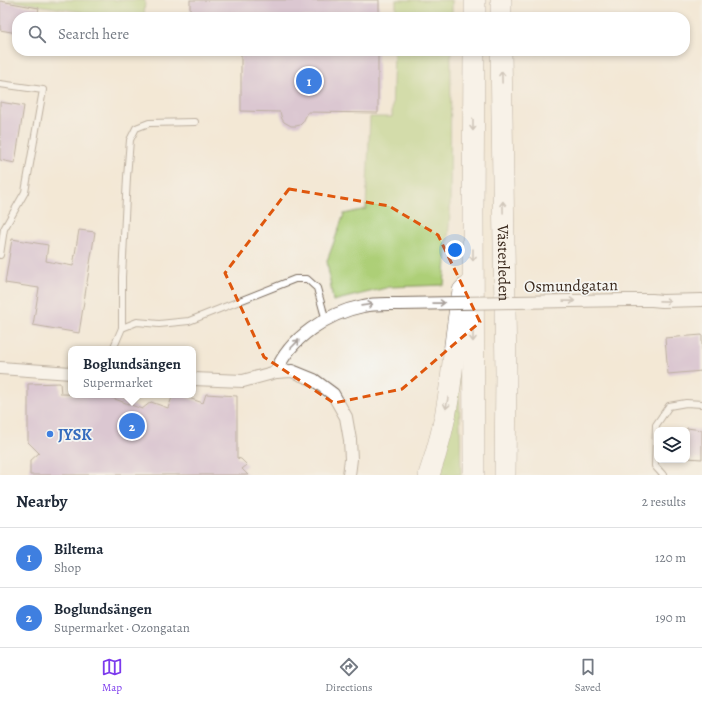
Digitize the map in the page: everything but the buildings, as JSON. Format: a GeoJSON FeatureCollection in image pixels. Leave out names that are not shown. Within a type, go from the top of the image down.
{"type":"FeatureCollection","features":[{"type":"Feature","properties":{"kind":"highway"},"geometry":{"type":"LineString","coordinates":[[474,12],[475,0]]}},
{"type":"Feature","properties":{"kind":"highway"},"geometry":{"type":"LineString","coordinates":[[501,0],[501,12]]}},
{"type":"Feature","properties":{"kind":"highway","name":"Västerleden"},"geometry":{"type":"LineString","coordinates":[[474,56],[474,475]]}},
{"type":"Feature","properties":{"kind":"highway","name":"Västerleden"},"geometry":{"type":"LineString","coordinates":[[501,56],[506,372],[505,475]]}},
{"type":"Feature","properties":{"kind":"highway"},"geometry":{"type":"LineString","coordinates":[[429,475],[442,428],[449,395],[458,311],[463,291],[473,283]]}},
{"type":"Feature","properties":{"kind":"highway"},"geometry":{"type":"LineString","coordinates":[[506,372],[510,383],[515,475]]}},
{"type":"Feature","properties":{"kind":"street","name":"Osmundgatan"},"geometry":{"type":"LineString","coordinates":[[276,372],[279,363],[305,334],[332,316],[347,310],[364,306],[383,304],[702,300]]}},
{"type":"Feature","properties":{"kind":"street"},"geometry":{"type":"LineString","coordinates":[[0,368],[68,373]]}},
{"type":"Feature","properties":{"kind":"street"},"geometry":{"type":"LineString","coordinates":[[196,379],[243,381],[276,372],[292,371],[314,380],[333,394],[346,417],[351,458],[349,475]]}},
{"type":"Feature","properties":{"kind":"lane"},"geometry":{"type":"LineString","coordinates":[[0,84],[43,90],[25,192],[4,229],[0,255]]}},
{"type":"Feature","properties":{"kind":"lane"},"geometry":{"type":"LineString","coordinates":[[114,346],[122,328],[122,277],[130,140],[136,128],[149,123],[195,122]]}},
{"type":"Feature","properties":{"kind":"lane"},"geometry":{"type":"LineString","coordinates":[[122,328],[137,322],[159,324],[189,320],[295,279],[307,279],[317,288],[326,320]]}},
{"type":"Feature","properties":{"kind":"lane"},"geometry":{"type":"LineString","coordinates":[[663,475],[655,466],[656,425],[669,406],[686,403],[702,404]]}},
{"type":"Feature","properties":{"kind":"highlighted area"},"geometry":{"type":"Polygon","coordinates":[[[289,189],[389,206],[438,235],[480,322],[402,389],[334,403],[264,357],[225,273],[289,189]]]}},
{"type":"Feature","properties":{"kind":"green space"},"geometry":{"type":"Polygon","coordinates":[[[7,0],[145,0],[144,12],[81,12],[7,0]]]}},
{"type":"Feature","properties":{"kind":"green space"},"geometry":{"type":"Polygon","coordinates":[[[396,0],[452,0],[452,12],[396,12],[396,0]]]}},
{"type":"Feature","properties":{"kind":"green space"},"geometry":{"type":"Polygon","coordinates":[[[394,56],[451,56],[450,214],[444,285],[390,287],[333,301],[327,261],[344,214],[366,209],[370,117],[392,117],[394,56]]]}},
{"type":"Feature","properties":{"kind":"green space"},"geometry":{"type":"Polygon","coordinates":[[[459,372],[461,475],[434,475],[459,372]]]}},
{"type":"Feature","properties":{"kind":"place","name":"Biltema"},"geometry":{"type":"Point","coordinates":[309,81]}},
{"type":"Feature","properties":{"kind":"place","name":"Boglundsängen"},"geometry":{"type":"Point","coordinates":[132,426]}},
{"type":"Feature","properties":{"kind":"place","name":"JYSK"},"geometry":{"type":"Point","coordinates":[50,434]}}]}
